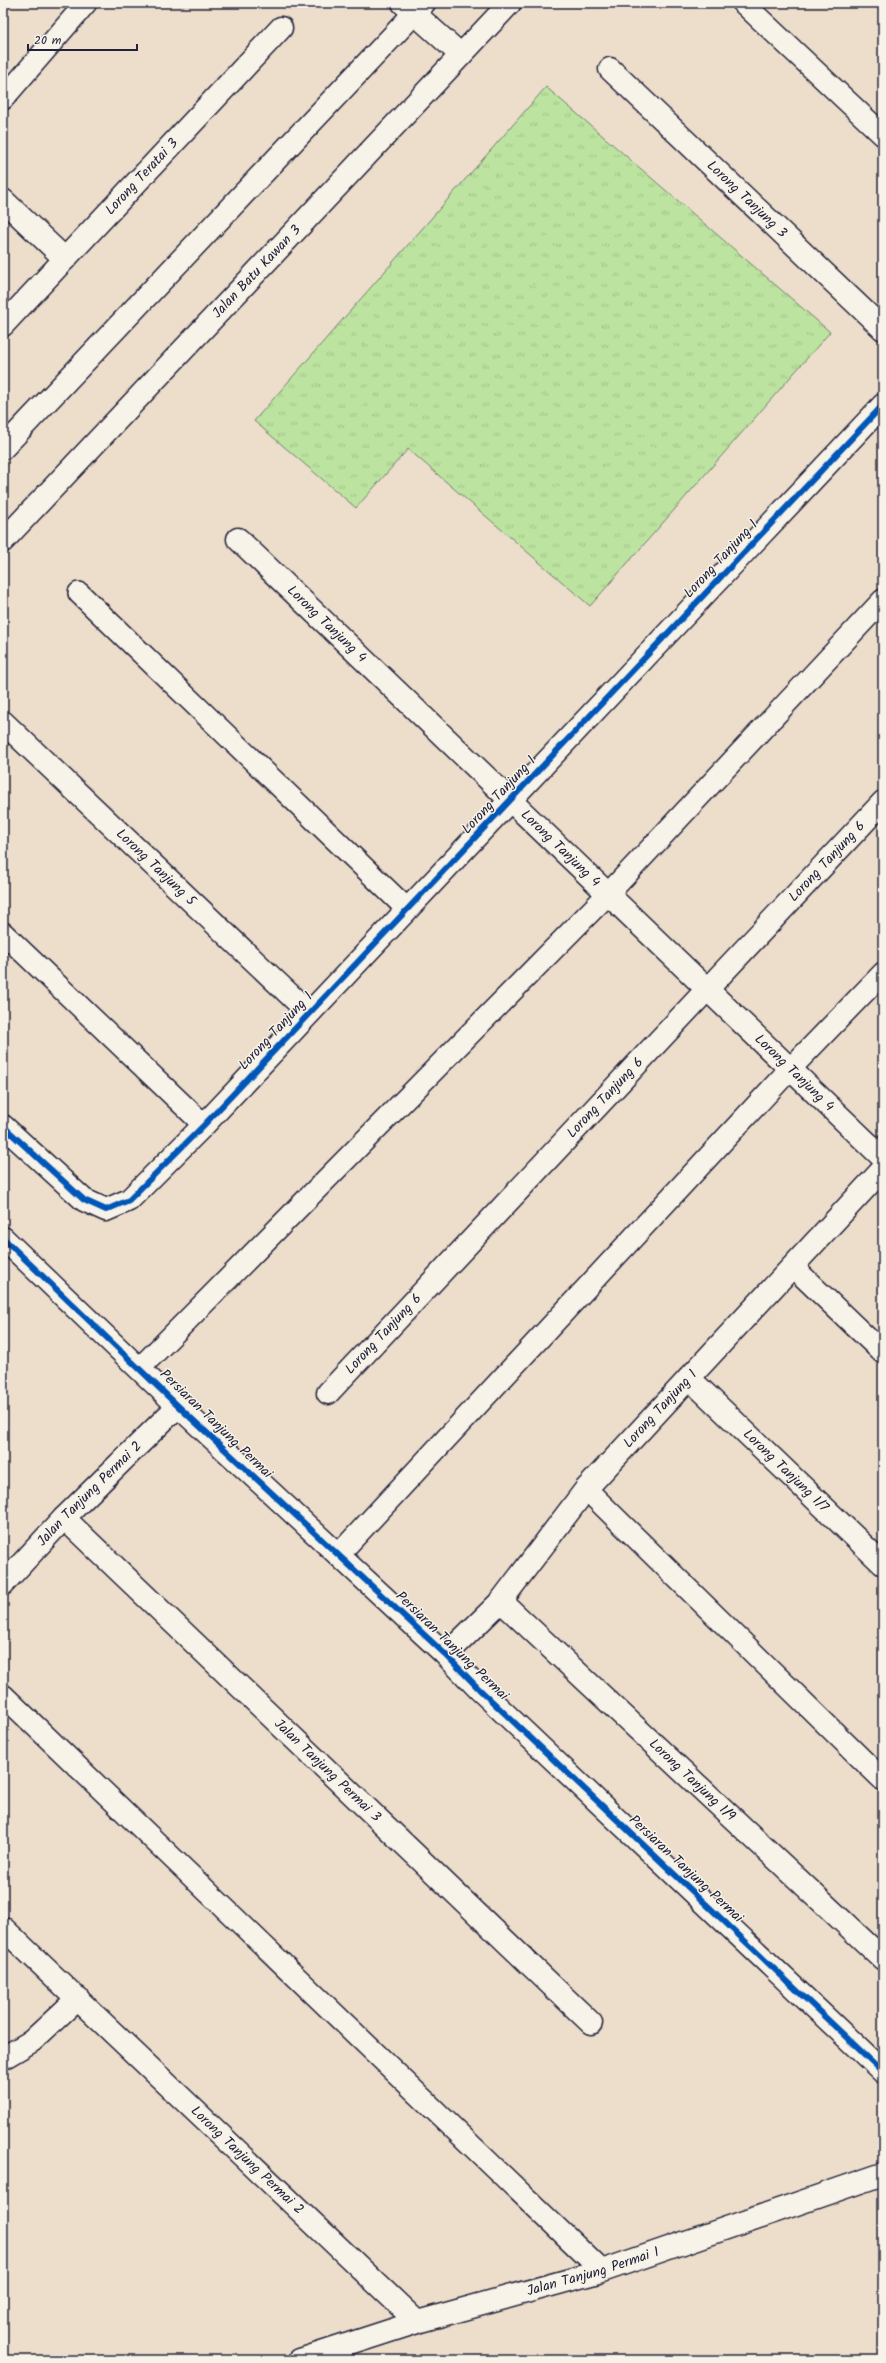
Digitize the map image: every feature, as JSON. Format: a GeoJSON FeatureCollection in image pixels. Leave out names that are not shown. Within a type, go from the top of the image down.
{"type":"FeatureCollection","features":[{"type":"Feature","properties":{"kind":"street","name":"Jalan Batu Kawan 3"},"geometry":{"type":"LineString","coordinates":[[3,541],[510,3]]}},
{"type":"Feature","properties":{"kind":"street"},"geometry":{"type":"LineString","coordinates":[[3,448],[414,7],[461,55]]}},
{"type":"Feature","properties":{"kind":"street","name":"Lorong Teratai 3"},"geometry":{"type":"LineString","coordinates":[[3,325],[281,28]]}},
{"type":"Feature","properties":{"kind":"street","name":"Lorong Tanjung 3"},"geometry":{"type":"LineString","coordinates":[[610,69],[883,329]]}},
{"type":"Feature","properties":{"kind":"street"},"geometry":{"type":"LineString","coordinates":[[3,200],[65,259]]}},
{"type":"Feature","properties":{"kind":"street","name":"Lorong Tanjung 1"},"geometry":{"type":"LineString","coordinates":[[3,1126],[84,1200],[106,1210],[130,1200],[204,1125],[883,405]]}},
{"type":"Feature","properties":{"kind":"street","name":"Lorong Tanjung 4"},"geometry":{"type":"LineString","coordinates":[[238,539],[883,1158]]}},
{"type":"Feature","properties":{"kind":"street","name":"Lorong Tanjung 5"},"geometry":{"type":"LineString","coordinates":[[3,722],[309,1013]]}},
{"type":"Feature","properties":{"kind":"street","name":"Lorong Tanjung 6"},"geometry":{"type":"LineString","coordinates":[[328,1393],[883,802]]}},
{"type":"Feature","properties":{"kind":"street","name":"Lorong Tanjung 1"},"geometry":{"type":"LineString","coordinates":[[446,1655],[501,1601],[586,1490],[883,1169]]}},
{"type":"Feature","properties":{"kind":"street","name":"Persiaran Tanjung Permai"},"geometry":{"type":"LineString","coordinates":[[3,1238],[178,1406],[446,1655],[479,1689],[883,2072]]}},
{"type":"Feature","properties":{"kind":"street","name":"Lorong Tanjung 1/7"},"geometry":{"type":"LineString","coordinates":[[689,1378],[883,1564]]}},
{"type":"Feature","properties":{"kind":"street","name":"Jalan Tanjung Permai 2"},"geometry":{"type":"LineString","coordinates":[[3,1584],[64,1518],[178,1406]]}},
{"type":"Feature","properties":{"kind":"street","name":"Jalan Tanjung Permai 3"},"geometry":{"type":"LineString","coordinates":[[64,1518],[591,2023]]}},
{"type":"Feature","properties":{"kind":"street","name":"Lorong Tanjung 1/9"},"geometry":{"type":"LineString","coordinates":[[501,1601],[883,1959]]}},
{"type":"Feature","properties":{"kind":"street","name":"Lorong Tanjung Permai 2"},"geometry":{"type":"LineString","coordinates":[[3,1928],[417,2322]]}},
{"type":"Feature","properties":{"kind":"street"},"geometry":{"type":"LineString","coordinates":[[3,2058],[32,2041],[78,1998]]}},
{"type":"Feature","properties":{"kind":"street","name":"Jalan Tanjung Permai 1"},"geometry":{"type":"LineString","coordinates":[[300,2360],[417,2322],[602,2272],[883,2174]]}},
{"type":"Feature","properties":{"kind":"lane"},"geometry":{"type":"LineString","coordinates":[[3,99],[86,3]]}},
{"type":"Feature","properties":{"kind":"lane"},"geometry":{"type":"LineString","coordinates":[[743,3],[883,135]]}},
{"type":"Feature","properties":{"kind":"lane"},"geometry":{"type":"LineString","coordinates":[[79,593],[407,909]]}},
{"type":"Feature","properties":{"kind":"lane"},"geometry":{"type":"LineString","coordinates":[[140,1368],[608,894],[883,600]]}},
{"type":"Feature","properties":{"kind":"lane"},"geometry":{"type":"LineString","coordinates":[[3,933],[204,1125]]}},
{"type":"Feature","properties":{"kind":"lane"},"geometry":{"type":"LineString","coordinates":[[338,1555],[790,1070],[883,973]]}},
{"type":"Feature","properties":{"kind":"lane"},"geometry":{"type":"LineString","coordinates":[[793,1267],[883,1354]]}},
{"type":"Feature","properties":{"kind":"lane"},"geometry":{"type":"LineString","coordinates":[[586,1490],[883,1780]]}},
{"type":"Feature","properties":{"kind":"lane"},"geometry":{"type":"LineString","coordinates":[[3,1695],[602,2272]]}},
{"type":"Feature","properties":{"kind":"green space"},"geometry":{"type":"Polygon","coordinates":[[[546,87],[830,332],[590,606],[408,449],[356,508],[254,421],[546,87]]]}},
{"type":"Feature","properties":{"kind":"cycle path"},"geometry":{"type":"LineString","coordinates":[[3,1126],[84,1200],[106,1210],[129,1200],[204,1125],[883,405]]}},
{"type":"Feature","properties":{"kind":"cycle path"},"geometry":{"type":"LineString","coordinates":[[3,1238],[178,1406],[446,1655],[479,1689],[883,2072]]}}]}
